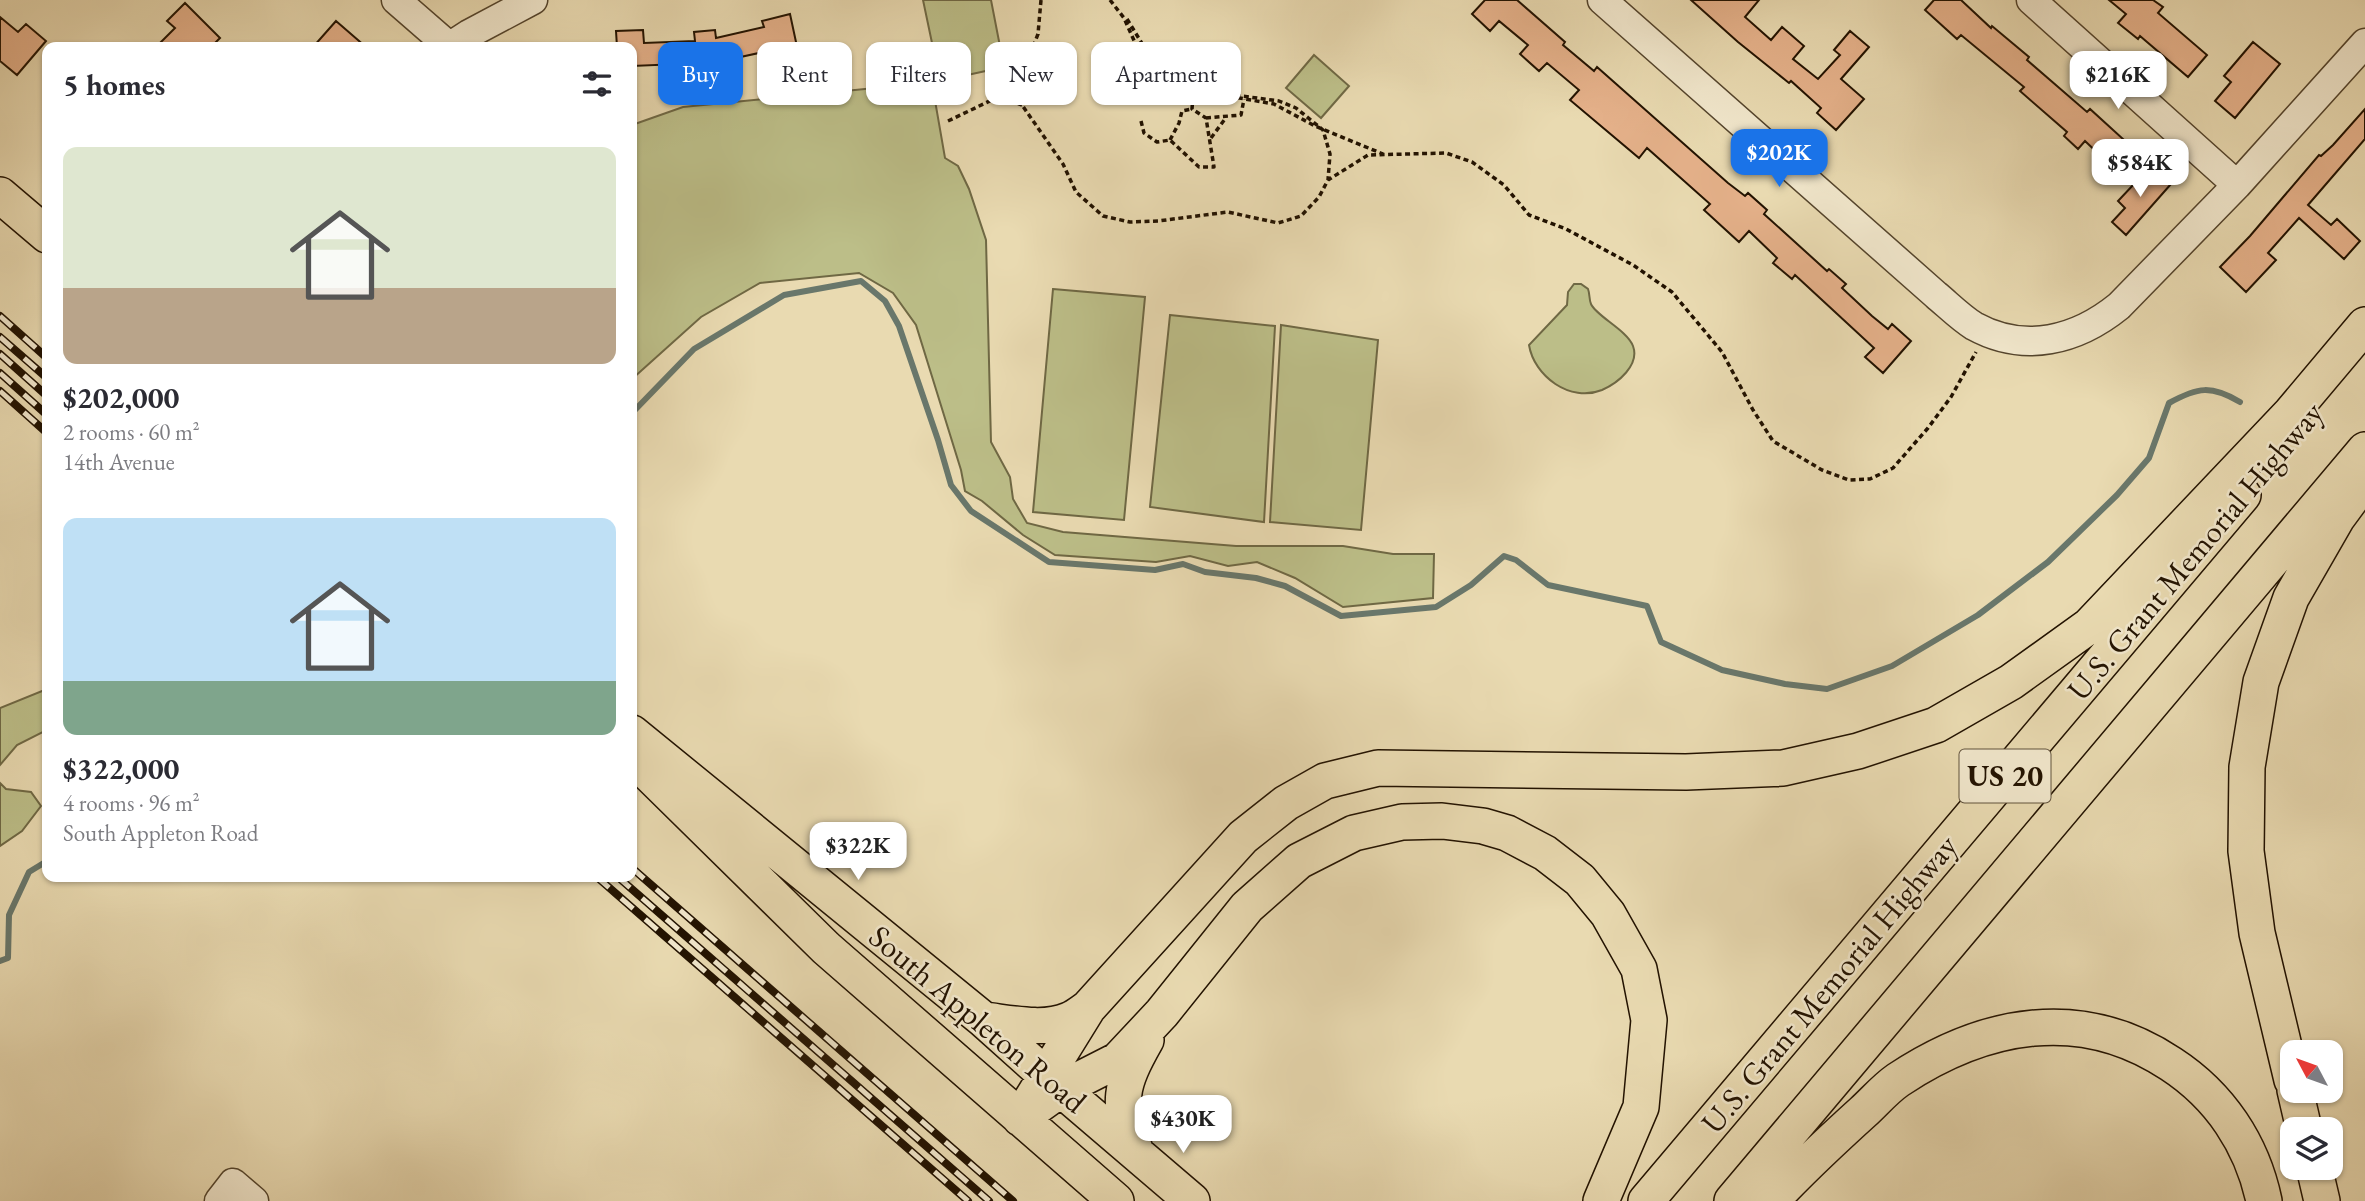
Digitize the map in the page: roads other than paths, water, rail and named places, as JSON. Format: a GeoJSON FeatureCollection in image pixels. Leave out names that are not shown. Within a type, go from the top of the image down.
{"type":"FeatureCollection","features":[{"type":"Feature","properties":{"kind":"main road"},"geometry":{"type":"LineString","coordinates":[[0,195],[42,231]]}},
{"type":"Feature","properties":{"kind":"main road"},"geometry":{"type":"LineString","coordinates":[[984,1020],[1031,1025],[1052,1024],[1068,1020],[1088,1008],[1243,837],[1286,803],[1325,781],[1378,768],[1686,772],[1783,768],[1858,751],[1936,724],[2011,682],[2089,626],[2291,412],[2365,325]]}},
{"type":"Feature","properties":{"kind":"main road","name":"U.S. Grant Memorial Highway"},"geometry":{"type":"LineString","coordinates":[[1646,1201],[2365,351]]}},
{"type":"Feature","properties":{"kind":"main road","name":"U.S. Grant Memorial Highway"},"geometry":{"type":"LineString","coordinates":[[1732,1201],[2365,450]]}},
{"type":"Feature","properties":{"kind":"main road"},"geometry":{"type":"LineString","coordinates":[[2282,1040],[2257,933],[2246,851],[2246,767],[2262,682],[2291,598],[2337,518],[2365,479]]}},
{"type":"Feature","properties":{"kind":"main road","name":"South Appleton Road"},"geometry":{"type":"LineString","coordinates":[[637,737],[984,1020],[1053,1083],[1192,1201]]}},
{"type":"Feature","properties":{"kind":"main road","name":"South Appleton Road"},"geometry":{"type":"LineString","coordinates":[[637,762],[826,948],[1116,1201]]}},
{"type":"Feature","properties":{"kind":"main road"},"geometry":{"type":"LineString","coordinates":[[1053,1083],[1118,1060],[1162,1013],[1247,907],[1299,861],[1354,833],[1402,822],[1442,821],[1483,826],[1507,833],[1545,853],[1580,880],[1608,914],[1639,969],[1649,1020],[1641,1107],[1601,1201]]}},
{"type":"Feature","properties":{"kind":"main road"},"geometry":{"type":"LineString","coordinates":[[1020,1118],[1053,1083],[1088,1008]]}},
{"type":"Feature","properties":{"kind":"main road"},"geometry":{"type":"LineString","coordinates":[[1136,1152],[1126,1128],[1122,1102],[1126,1077],[1162,1013]]}},
{"type":"Feature","properties":{"kind":"main road"},"geometry":{"type":"LineString","coordinates":[[1771,1201],[1897,1081],[1963,1044],[2033,1026],[2075,1027],[2116,1036],[2154,1052],[2189,1076],[2219,1105],[2243,1139],[2259,1177],[2264,1201]]}},
{"type":"Feature","properties":{"kind":"main road"},"geometry":{"type":"LineString","coordinates":[[2317,1180],[2322,1201]]}},
{"type":"Feature","properties":{"kind":"street"},"geometry":{"type":"LineString","coordinates":[[396,0],[443,42]]}},
{"type":"Feature","properties":{"kind":"street"},"geometry":{"type":"LineString","coordinates":[[458,42],[533,0]]}},
{"type":"Feature","properties":{"kind":"street"},"geometry":{"type":"LineString","coordinates":[[1602,0],[1936,295],[1972,324],[2010,339],[2045,340],[2080,332],[2101,321],[2119,306],[2237,185],[2365,43]]}},
{"type":"Feature","properties":{"kind":"street"},"geometry":{"type":"LineString","coordinates":[[2031,0],[2237,185]]}},
{"type":"Feature","properties":{"kind":"street"},"geometry":{"type":"LineString","coordinates":[[219,1201],[233,1183],[254,1201]]}},
{"type":"Feature","properties":{"kind":"waterway"},"geometry":{"type":"LineString","coordinates":[[637,408],[694,349],[784,295],[861,281],[885,301],[899,326],[951,485],[971,511],[1049,562],[1155,570],[1183,564],[1205,572],[1256,578],[1285,586],[1341,616],[1436,607],[1471,585],[1504,556],[1516,560],[1548,585],[1647,606],[1661,642],[1722,670],[1785,684],[1827,689],[1892,666],[1978,615],[2048,562],[2117,495],[2149,458],[2169,403],[2204,390],[2221,393],[2240,402]]}},
{"type":"Feature","properties":{"kind":"waterway"},"geometry":{"type":"LineString","coordinates":[[0,961],[8,958],[9,915],[29,872],[42,864]]}},
{"type":"Feature","properties":{"kind":"railway"},"geometry":{"type":"LineString","coordinates":[[0,316],[42,354]]}},
{"type":"Feature","properties":{"kind":"railway"},"geometry":{"type":"LineString","coordinates":[[0,337],[42,374]]}},
{"type":"Feature","properties":{"kind":"railway"},"geometry":{"type":"LineString","coordinates":[[0,354],[42,392]]}},
{"type":"Feature","properties":{"kind":"railway"},"geometry":{"type":"LineString","coordinates":[[0,373],[42,411]]}},
{"type":"Feature","properties":{"kind":"railway"},"geometry":{"type":"LineString","coordinates":[[0,391],[42,429]]}},
{"type":"Feature","properties":{"kind":"railway"},"geometry":{"type":"LineString","coordinates":[[637,872],[1013,1201]]}},
{"type":"Feature","properties":{"kind":"railway"},"geometry":{"type":"LineString","coordinates":[[603,882],[968,1201]]}},
{"type":"Feature","properties":{"kind":"railway"},"geometry":{"type":"LineString","coordinates":[[624,882],[989,1201]]}}]}
